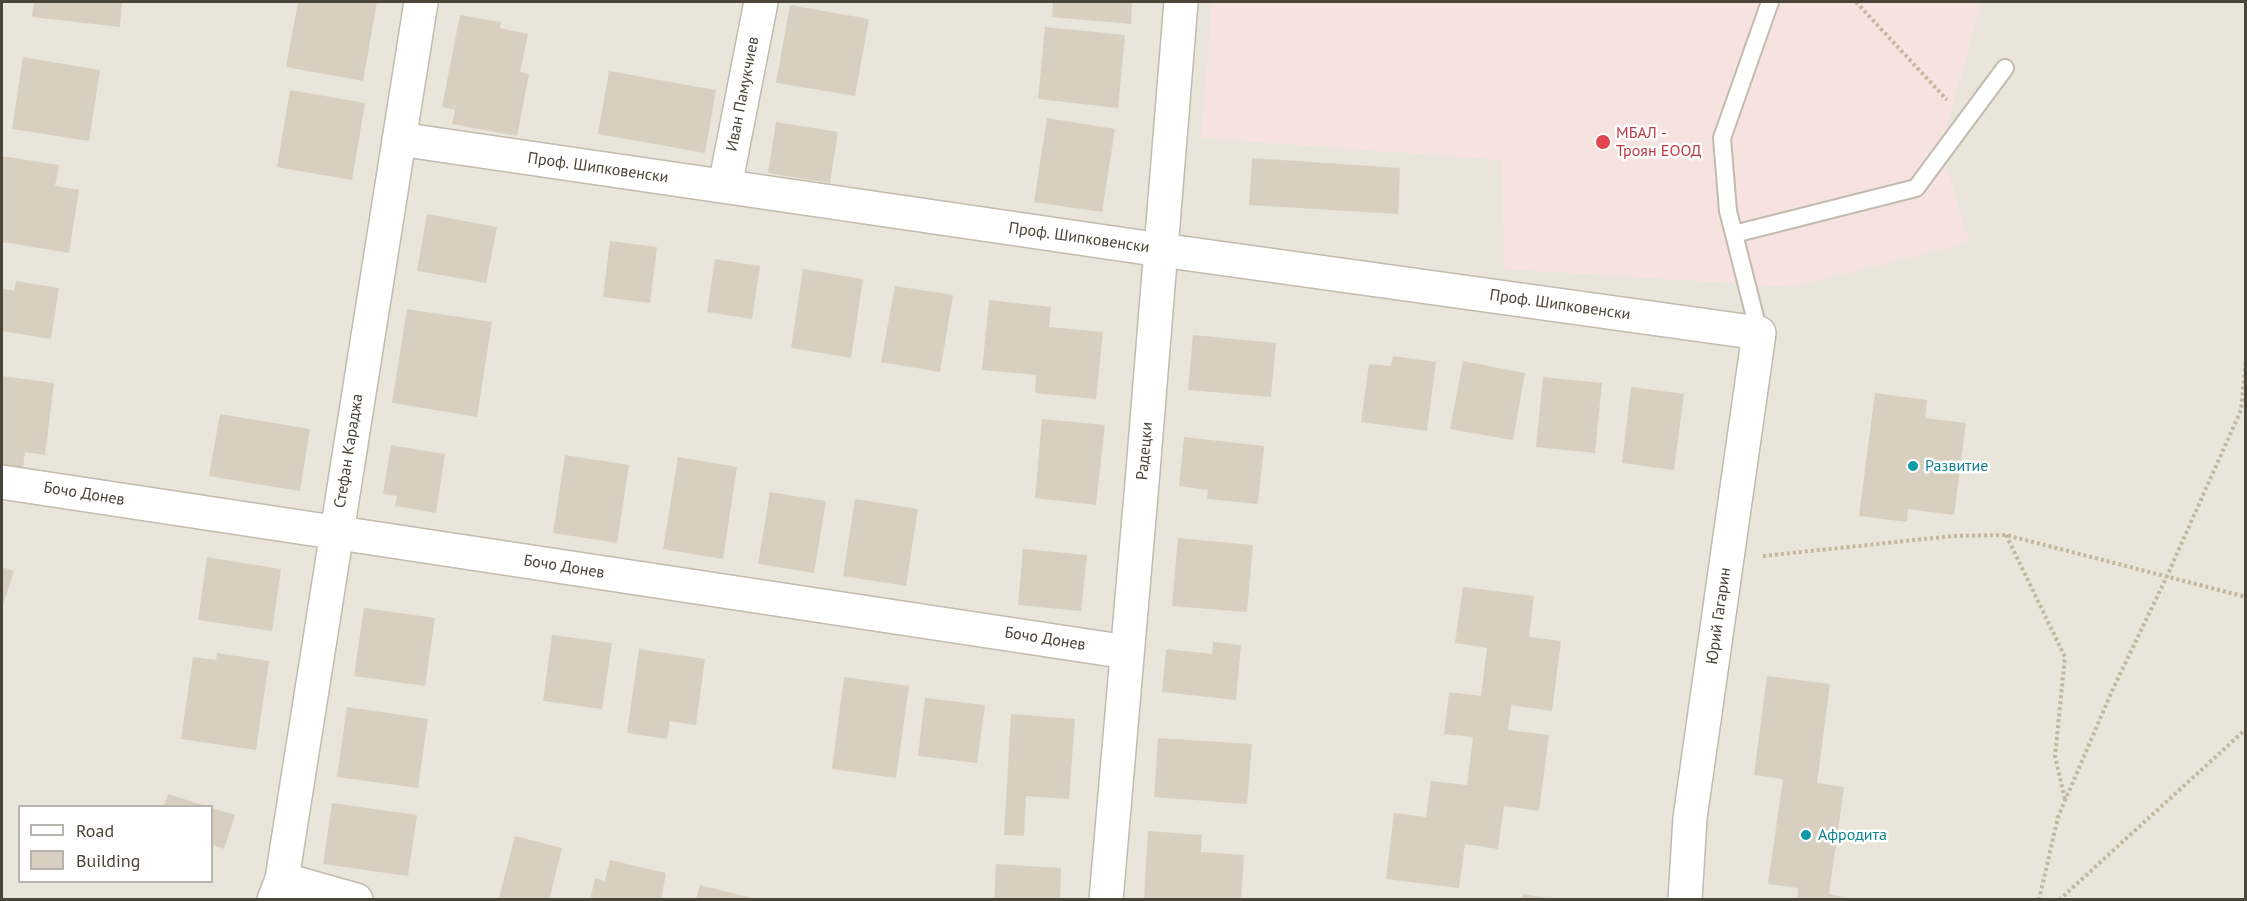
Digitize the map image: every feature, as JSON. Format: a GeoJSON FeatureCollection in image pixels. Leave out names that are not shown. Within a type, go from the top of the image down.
{"type":"FeatureCollection","features":[{"type":"Feature","properties":{"kind":"street","name":"Стефан Караджа"},"geometry":{"type":"LineString","coordinates":[[278,889],[421,2]]}},
{"type":"Feature","properties":{"kind":"street","name":"Иван Памукчиев"},"geometry":{"type":"LineString","coordinates":[[725,186],[761,2]]}},
{"type":"Feature","properties":{"kind":"street","name":"Радецки"},"geometry":{"type":"LineString","coordinates":[[1106,900],[1181,2]]}},
{"type":"Feature","properties":{"kind":"street","name":"Проф. Шипковенски"},"geometry":{"type":"LineString","coordinates":[[399,139],[1161,250],[1759,333]]}},
{"type":"Feature","properties":{"kind":"street","name":"Юрий Гагарин"},"geometry":{"type":"LineString","coordinates":[[1685,900],[1690,818],[1759,333]]}},
{"type":"Feature","properties":{"kind":"street","name":"Бочо Донев"},"geometry":{"type":"LineString","coordinates":[[2,482],[1127,652]]}},
{"type":"Feature","properties":{"kind":"street"},"geometry":{"type":"LineString","coordinates":[[278,889],[356,900]]}},
{"type":"Feature","properties":{"kind":"lane"},"geometry":{"type":"LineString","coordinates":[[1759,333],[1728,211],[1722,138],[1770,2]]}},
{"type":"Feature","properties":{"kind":"lane"},"geometry":{"type":"LineString","coordinates":[[1734,234],[1916,188],[2005,68]]}},
{"type":"Feature","properties":{"kind":"path"},"geometry":{"type":"LineString","coordinates":[[1856,2],[1953,107],[1968,118]]}},
{"type":"Feature","properties":{"kind":"path"},"geometry":{"type":"LineString","coordinates":[[2039,900],[2058,818],[2065,801],[2112,691],[2167,576],[2241,410],[2246,359]]}},
{"type":"Feature","properties":{"kind":"path"},"geometry":{"type":"LineString","coordinates":[[2006,535],[2065,657],[2055,756],[2065,801]]}},
{"type":"Feature","properties":{"kind":"path"},"geometry":{"type":"LineString","coordinates":[[1727,560],[1953,536],[2006,535],[2246,597]]}},
{"type":"Feature","properties":{"kind":"path"},"geometry":{"type":"LineString","coordinates":[[2059,900],[2246,729]]}},
{"type":"Feature","properties":{"kind":"shaded area"},"geometry":{"type":"Polygon","coordinates":[[[2,2],[2245,2],[2245,899],[2,900],[2,2]]]}},
{"type":"Feature","properties":{"kind":"shaded area","name":"МБАЛ - Троян ЕООД"},"geometry":{"type":"Polygon","coordinates":[[[1212,2],[1982,2],[1941,147],[1969,242],[1792,287],[1505,269],[1501,160],[1201,138],[1212,2]]]}},
{"type":"Feature","properties":{"kind":"building"},"geometry":{"type":"Polygon","coordinates":[[[34,2],[122,2],[120,27],[32,17],[34,2]]]}},
{"type":"Feature","properties":{"kind":"building"},"geometry":{"type":"Polygon","coordinates":[[[298,2],[377,2],[363,81],[286,67],[298,2]]]}},
{"type":"Feature","properties":{"kind":"building"},"geometry":{"type":"Polygon","coordinates":[[[1053,2],[1132,2],[1131,24],[1052,17],[1053,2]]]}},
{"type":"Feature","properties":{"kind":"building"},"geometry":{"type":"Polygon","coordinates":[[[790,5],[869,19],[855,96],[776,83],[790,5]]]}},
{"type":"Feature","properties":{"kind":"building"},"geometry":{"type":"Polygon","coordinates":[[[460,15],[501,22],[500,28],[528,34],[520,72],[529,74],[517,136],[452,124],[455,110],[442,107],[460,15]]]}},
{"type":"Feature","properties":{"kind":"building"},"geometry":{"type":"Polygon","coordinates":[[[1045,27],[1125,35],[1118,108],[1038,99],[1045,27]]]}},
{"type":"Feature","properties":{"kind":"building"},"geometry":{"type":"Polygon","coordinates":[[[23,57],[100,70],[89,141],[12,129],[23,57]]]}},
{"type":"Feature","properties":{"kind":"building"},"geometry":{"type":"Polygon","coordinates":[[[609,71],[716,90],[705,153],[598,134],[609,71]]]}},
{"type":"Feature","properties":{"kind":"building"},"geometry":{"type":"Polygon","coordinates":[[[290,90],[365,103],[352,180],[277,167],[290,90]]]}},
{"type":"Feature","properties":{"kind":"building"},"geometry":{"type":"Polygon","coordinates":[[[1047,118],[1115,129],[1102,212],[1034,202],[1047,118]]]}},
{"type":"Feature","properties":{"kind":"building"},"geometry":{"type":"Polygon","coordinates":[[[776,122],[838,132],[830,183],[768,173],[776,122]]]}},
{"type":"Feature","properties":{"kind":"building"},"geometry":{"type":"Polygon","coordinates":[[[2,156],[59,165],[55,186],[79,190],[69,253],[2,242],[2,156]]]}},
{"type":"Feature","properties":{"kind":"building"},"geometry":{"type":"Polygon","coordinates":[[[1252,158],[1400,168],[1398,214],[1249,205],[1252,158]]]}},
{"type":"Feature","properties":{"kind":"building"},"geometry":{"type":"Polygon","coordinates":[[[427,214],[497,227],[486,283],[417,271],[427,214]]]}},
{"type":"Feature","properties":{"kind":"building"},"geometry":{"type":"Polygon","coordinates":[[[610,241],[657,247],[650,303],[603,297],[610,241]]]}},
{"type":"Feature","properties":{"kind":"building"},"geometry":{"type":"Polygon","coordinates":[[[715,259],[760,266],[752,319],[707,312],[715,259]]]}},
{"type":"Feature","properties":{"kind":"building"},"geometry":{"type":"Polygon","coordinates":[[[803,269],[863,279],[851,358],[791,348],[803,269]]]}},
{"type":"Feature","properties":{"kind":"building"},"geometry":{"type":"Polygon","coordinates":[[[16,281],[59,288],[51,339],[2,331],[2,288],[14,291],[16,281]]]}},
{"type":"Feature","properties":{"kind":"building"},"geometry":{"type":"Polygon","coordinates":[[[895,286],[953,295],[940,372],[881,362],[895,286]]]}},
{"type":"Feature","properties":{"kind":"building"},"geometry":{"type":"Polygon","coordinates":[[[989,300],[1051,307],[1049,327],[1103,332],[1096,399],[1035,393],[1036,375],[982,370],[989,300]]]}},
{"type":"Feature","properties":{"kind":"building"},"geometry":{"type":"Polygon","coordinates":[[[407,309],[492,322],[477,417],[392,403],[407,309]]]}},
{"type":"Feature","properties":{"kind":"building"},"geometry":{"type":"Polygon","coordinates":[[[1193,335],[1276,343],[1271,397],[1188,390],[1193,335]]]}},
{"type":"Feature","properties":{"kind":"building"},"geometry":{"type":"Polygon","coordinates":[[[1393,356],[1436,362],[1427,431],[1361,422],[1369,364],[1391,366],[1393,356]]]}},
{"type":"Feature","properties":{"kind":"building"},"geometry":{"type":"Polygon","coordinates":[[[1463,361],[1525,373],[1513,440],[1450,429],[1463,361]]]}},
{"type":"Feature","properties":{"kind":"building"},"geometry":{"type":"Polygon","coordinates":[[[2,376],[54,383],[45,455],[25,452],[23,468],[2,465],[2,376]]]}},
{"type":"Feature","properties":{"kind":"building"},"geometry":{"type":"Polygon","coordinates":[[[1543,377],[1602,383],[1595,453],[1536,447],[1543,377]]]}},
{"type":"Feature","properties":{"kind":"building"},"geometry":{"type":"Polygon","coordinates":[[[1631,387],[1684,394],[1674,470],[1622,463],[1631,387]]]}},
{"type":"Feature","properties":{"kind":"building","name":"Развитие"},"geometry":{"type":"Polygon","coordinates":[[[1875,393],[1927,400],[1925,418],[1966,423],[1954,515],[1908,509],[1907,522],[1859,516],[1875,393]]]}},
{"type":"Feature","properties":{"kind":"building"},"geometry":{"type":"Polygon","coordinates":[[[220,414],[310,429],[300,491],[209,476],[220,414]]]}},
{"type":"Feature","properties":{"kind":"building"},"geometry":{"type":"Polygon","coordinates":[[[1042,419],[1105,425],[1096,505],[1035,498],[1042,419]]]}},
{"type":"Feature","properties":{"kind":"building"},"geometry":{"type":"Polygon","coordinates":[[[1184,437],[1264,446],[1258,504],[1207,499],[1208,490],[1179,486],[1184,437]]]}},
{"type":"Feature","properties":{"kind":"building"},"geometry":{"type":"Polygon","coordinates":[[[391,445],[445,454],[436,513],[395,506],[397,496],[383,494],[391,445]]]}},
{"type":"Feature","properties":{"kind":"building"},"geometry":{"type":"Polygon","coordinates":[[[565,455],[629,465],[617,543],[553,533],[565,455]]]}},
{"type":"Feature","properties":{"kind":"building"},"geometry":{"type":"Polygon","coordinates":[[[678,457],[737,467],[723,559],[663,549],[678,457]]]}},
{"type":"Feature","properties":{"kind":"building"},"geometry":{"type":"Polygon","coordinates":[[[770,492],[826,501],[814,573],[758,564],[770,492]]]}},
{"type":"Feature","properties":{"kind":"building"},"geometry":{"type":"Polygon","coordinates":[[[855,499],[918,509],[906,586],[843,576],[855,499]]]}},
{"type":"Feature","properties":{"kind":"building"},"geometry":{"type":"Polygon","coordinates":[[[1178,538],[1253,545],[1247,612],[1172,606],[1178,538]]]}},
{"type":"Feature","properties":{"kind":"building"},"geometry":{"type":"Polygon","coordinates":[[[1023,549],[1087,555],[1081,611],[1018,605],[1023,549]]]}},
{"type":"Feature","properties":{"kind":"building"},"geometry":{"type":"Polygon","coordinates":[[[207,557],[281,569],[272,631],[198,620],[207,557]]]}},
{"type":"Feature","properties":{"kind":"building"},"geometry":{"type":"Polygon","coordinates":[[[2,567],[14,571],[2,608],[2,567]]]}},
{"type":"Feature","properties":{"kind":"building"},"geometry":{"type":"Polygon","coordinates":[[[1463,587],[1534,596],[1529,637],[1561,641],[1552,711],[1511,705],[1508,730],[1549,735],[1539,811],[1504,806],[1498,849],[1465,844],[1459,888],[1386,879],[1394,813],[1426,817],[1431,781],[1467,785],[1473,737],[1444,734],[1449,692],[1481,696],[1487,648],[1455,643],[1463,587]]]}},
{"type":"Feature","properties":{"kind":"building"},"geometry":{"type":"Polygon","coordinates":[[[364,608],[435,618],[425,686],[354,676],[364,608]]]}},
{"type":"Feature","properties":{"kind":"building"},"geometry":{"type":"Polygon","coordinates":[[[552,635],[612,643],[602,709],[543,701],[552,635]]]}},
{"type":"Feature","properties":{"kind":"building"},"geometry":{"type":"Polygon","coordinates":[[[1213,642],[1241,645],[1236,700],[1162,692],[1166,649],[1212,654],[1213,642]]]}},
{"type":"Feature","properties":{"kind":"building"},"geometry":{"type":"Polygon","coordinates":[[[639,649],[705,659],[696,725],[670,721],[667,739],[627,733],[639,649]]]}},
{"type":"Feature","properties":{"kind":"building"},"geometry":{"type":"Polygon","coordinates":[[[217,653],[269,661],[256,750],[181,739],[193,657],[216,660],[217,653]]]}},
{"type":"Feature","properties":{"kind":"building","name":"Афродита"},"geometry":{"type":"Polygon","coordinates":[[[1767,676],[1830,684],[1817,783],[1844,787],[1829,894],[1855,900],[1797,900],[1798,888],[1768,884],[1783,779],[1754,775],[1767,676]]]}},
{"type":"Feature","properties":{"kind":"building"},"geometry":{"type":"Polygon","coordinates":[[[844,677],[909,686],[896,778],[832,769],[844,677]]]}},
{"type":"Feature","properties":{"kind":"building"},"geometry":{"type":"Polygon","coordinates":[[[925,698],[985,705],[977,763],[918,756],[925,698]]]}},
{"type":"Feature","properties":{"kind":"building"},"geometry":{"type":"Polygon","coordinates":[[[347,707],[428,719],[418,788],[337,777],[347,707]]]}},
{"type":"Feature","properties":{"kind":"building"},"geometry":{"type":"Polygon","coordinates":[[[1011,714],[1075,719],[1069,799],[1026,796],[1024,836],[1004,835],[1011,714]]]}},
{"type":"Feature","properties":{"kind":"building"},"geometry":{"type":"Polygon","coordinates":[[[1158,738],[1252,744],[1247,804],[1154,797],[1158,738]]]}},
{"type":"Feature","properties":{"kind":"building"},"geometry":{"type":"Polygon","coordinates":[[[168,794],[203,805],[164,805],[168,794]]]}},
{"type":"Feature","properties":{"kind":"building"},"geometry":{"type":"Polygon","coordinates":[[[332,803],[417,815],[408,876],[323,864],[332,803]]]}},
{"type":"Feature","properties":{"kind":"building"},"geometry":{"type":"Polygon","coordinates":[[[213,808],[235,815],[224,849],[213,845],[213,808]]]}},
{"type":"Feature","properties":{"kind":"building"},"geometry":{"type":"Polygon","coordinates":[[[1148,831],[1202,835],[1201,852],[1244,855],[1241,900],[1144,900],[1148,831]]]}},
{"type":"Feature","properties":{"kind":"building"},"geometry":{"type":"Polygon","coordinates":[[[515,836],[562,848],[549,900],[499,898],[515,836]]]}},
{"type":"Feature","properties":{"kind":"building"},"geometry":{"type":"Polygon","coordinates":[[[610,860],[666,873],[661,900],[590,900],[595,878],[605,881],[610,860]]]}},
{"type":"Feature","properties":{"kind":"building"},"geometry":{"type":"Polygon","coordinates":[[[996,864],[1061,868],[1060,900],[994,900],[996,864]]]}},
{"type":"Feature","properties":{"kind":"building"},"geometry":{"type":"Polygon","coordinates":[[[700,885],[756,899],[696,900],[700,885]]]}},
{"type":"Feature","properties":{"kind":"building"},"geometry":{"type":"Polygon","coordinates":[[[1523,894],[1547,898],[1547,900],[1522,900],[1523,894]]]}},
{"type":"Feature","properties":{"kind":"place","name":"МБАЛ - Троян ЕООД"},"geometry":{"type":"Point","coordinates":[1603,142]}},
{"type":"Feature","properties":{"kind":"place","name":"Развитие"},"geometry":{"type":"Point","coordinates":[1913,466]}},
{"type":"Feature","properties":{"kind":"place","name":"Афродита"},"geometry":{"type":"Point","coordinates":[1806,835]}}]}
